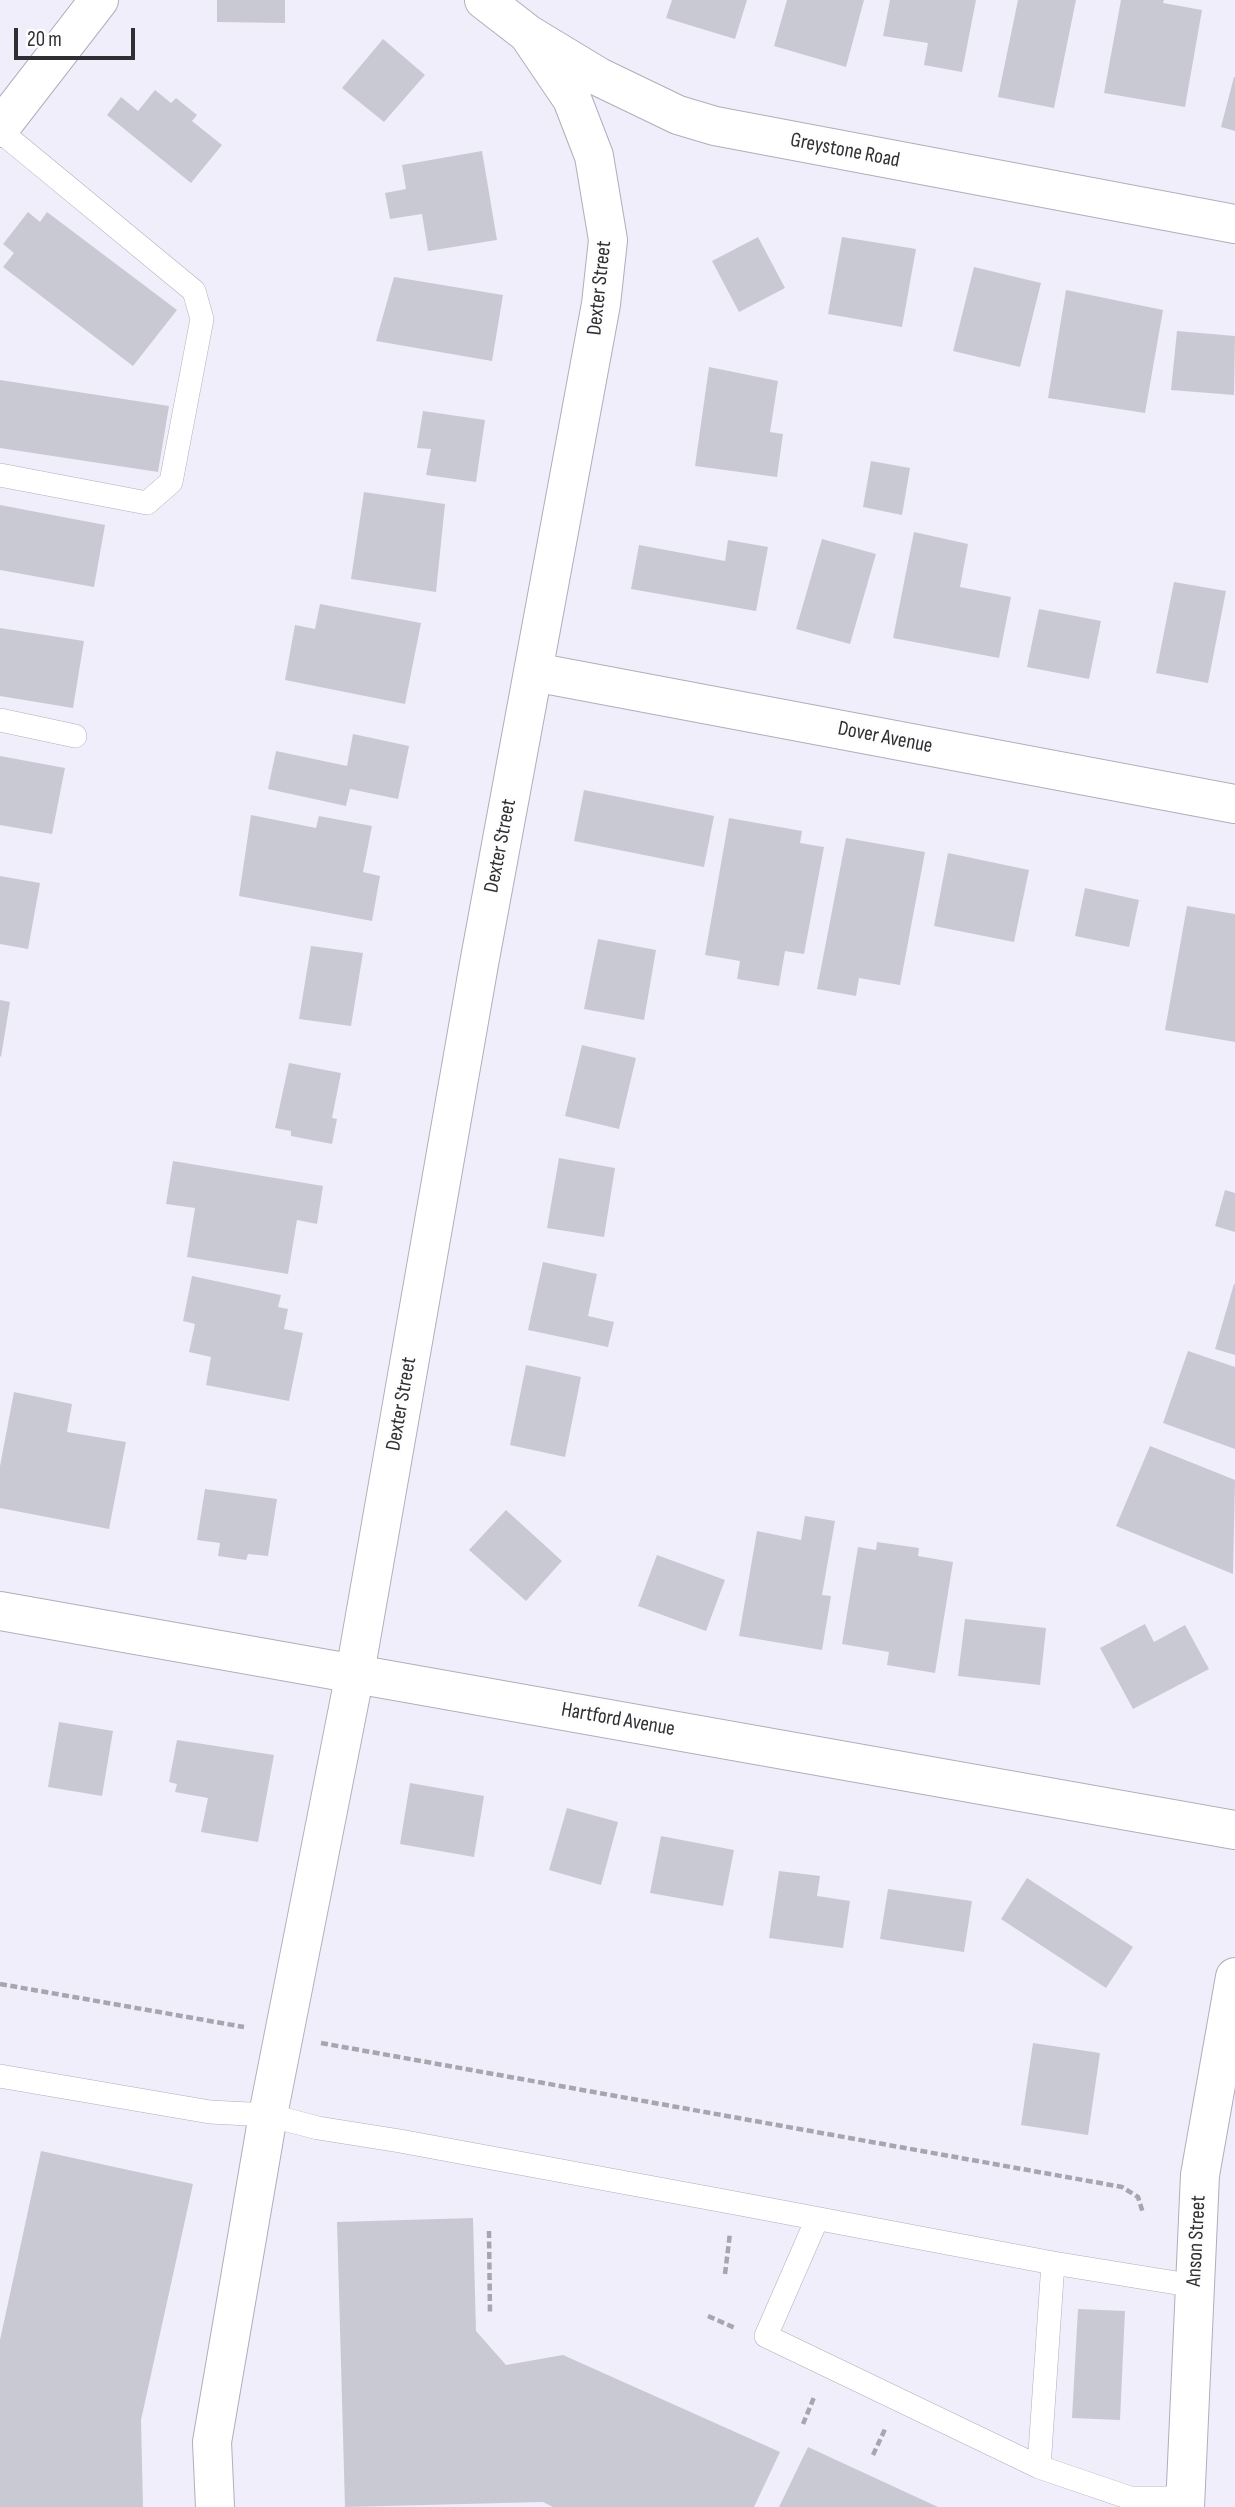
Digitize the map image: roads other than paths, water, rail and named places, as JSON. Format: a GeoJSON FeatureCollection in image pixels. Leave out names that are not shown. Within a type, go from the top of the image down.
{"type":"FeatureCollection","features":[{"type":"Feature","properties":{"kind":"street"},"geometry":{"type":"LineString","coordinates":[[0,130],[99,0]]}},
{"type":"Feature","properties":{"kind":"street","name":"Greystone Road"},"geometry":{"type":"LineString","coordinates":[[484,0],[528,34],[638,97],[715,126],[1235,224]]}},
{"type":"Feature","properties":{"kind":"street","name":"Dexter Street"},"geometry":{"type":"LineString","coordinates":[[215,2507],[212,2442],[268,2115],[355,1673],[477,978],[601,304],[608,240],[590,145],[572,99],[528,34]]}},
{"type":"Feature","properties":{"kind":"street","name":"Dover Avenue"},"geometry":{"type":"LineString","coordinates":[[534,672],[1235,804]]}},
{"type":"Feature","properties":{"kind":"street","name":"Hartford Avenue"},"geometry":{"type":"LineString","coordinates":[[0,1611],[1235,1830]]}},
{"type":"Feature","properties":{"kind":"street","name":"Anson Street"},"geometry":{"type":"LineString","coordinates":[[1186,2503],[1195,2286],[1205,2140],[1235,1977]]}},
{"type":"Feature","properties":{"kind":"lane"},"geometry":{"type":"LineString","coordinates":[[0,130],[194,291],[202,318],[171,482],[147,503],[0,475]]}},
{"type":"Feature","properties":{"kind":"lane"},"geometry":{"type":"LineString","coordinates":[[0,720],[75,736]]}},
{"type":"Feature","properties":{"kind":"lane"},"geometry":{"type":"LineString","coordinates":[[0,2076],[210,2112],[268,2115],[318,2128],[1053,2263],[1195,2286]]}},
{"type":"Feature","properties":{"kind":"lane"},"geometry":{"type":"LineString","coordinates":[[817,2219],[766,2336],[1039,2468],[1130,2498],[1186,2503]]}},
{"type":"Feature","properties":{"kind":"lane"},"geometry":{"type":"LineString","coordinates":[[1039,2468],[1053,2263]]}}]}
